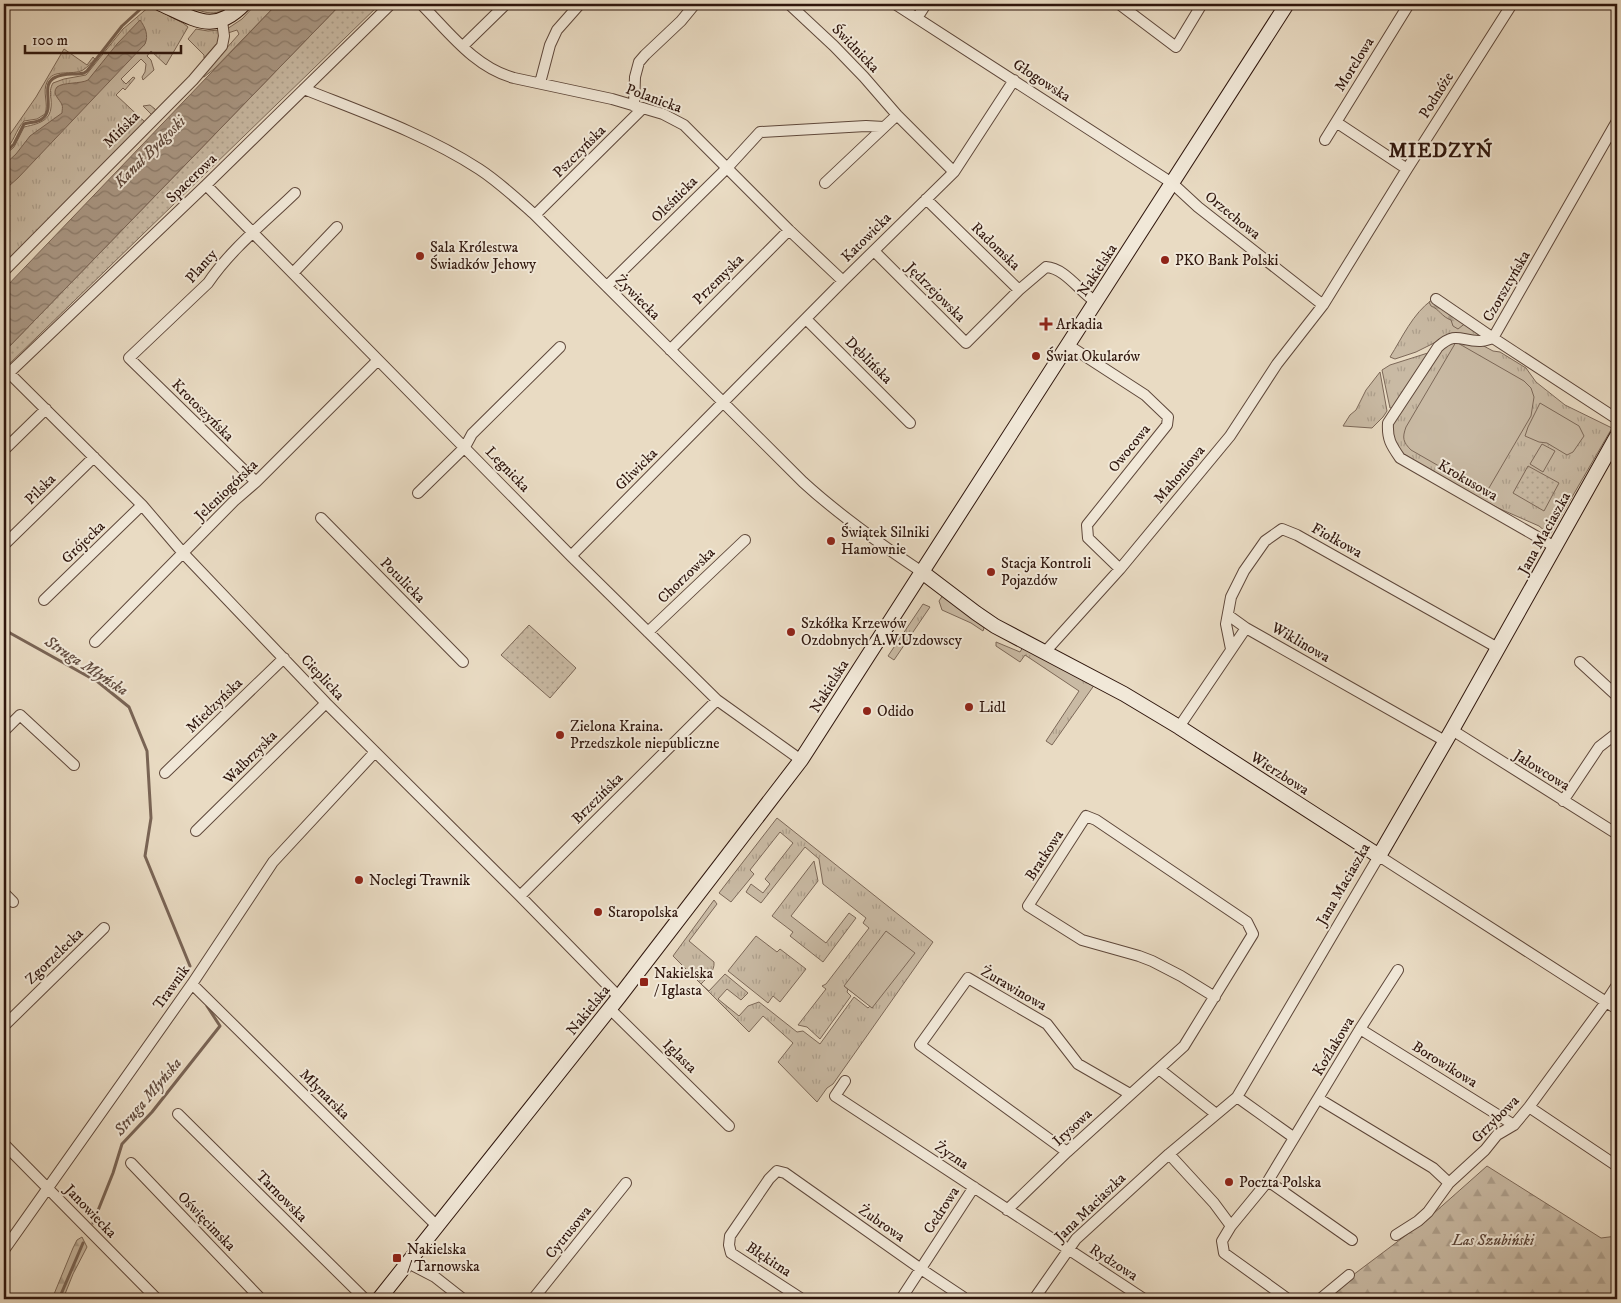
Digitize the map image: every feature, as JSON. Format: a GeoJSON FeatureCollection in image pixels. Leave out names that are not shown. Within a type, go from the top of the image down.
{"type":"FeatureCollection","features":[{"type":"Feature","properties":{"kind":"main road"},"geometry":{"type":"LineString","coordinates":[[161,4],[209,22],[222,20],[244,4]]}},
{"type":"Feature","properties":{"kind":"main road","name":"Nakielska"},"geometry":{"type":"LineString","coordinates":[[379,1299],[619,998],[801,760],[1287,4]]}},
{"type":"Feature","properties":{"kind":"main road","name":"Jana Maciaszka"},"geometry":{"type":"LineString","coordinates":[[1378,856],[1617,436]]}},
{"type":"Feature","properties":{"kind":"main road","name":"Wierzbowa"},"geometry":{"type":"LineString","coordinates":[[922,572],[995,626],[1115,689],[1179,727],[1378,856]]}},
{"type":"Feature","properties":{"kind":"street","name":"Spacerowa"},"geometry":{"type":"LineString","coordinates":[[9,373],[206,185],[391,4]]}},
{"type":"Feature","properties":{"kind":"street","name":"Polanicka"},"geometry":{"type":"LineString","coordinates":[[421,4],[482,64],[498,73],[612,99],[663,114],[684,125],[843,281]]}},
{"type":"Feature","properties":{"kind":"street"},"geometry":{"type":"LineString","coordinates":[[463,46],[506,4]]}},
{"type":"Feature","properties":{"kind":"street"},"geometry":{"type":"LineString","coordinates":[[540,83],[550,45],[557,30],[580,4]]}},
{"type":"Feature","properties":{"kind":"street"},"geometry":{"type":"LineString","coordinates":[[639,107],[634,77],[639,62],[651,48],[681,21],[695,4]]}},
{"type":"Feature","properties":{"kind":"street","name":"Świdnicka"},"geometry":{"type":"LineString","coordinates":[[789,4],[834,46],[897,116],[954,172]]}},
{"type":"Feature","properties":{"kind":"street","name":"Głogowska"},"geometry":{"type":"LineString","coordinates":[[895,4],[1172,183]]}},
{"type":"Feature","properties":{"kind":"street"},"geometry":{"type":"LineString","coordinates":[[917,18],[926,4]]}},
{"type":"Feature","properties":{"kind":"street"},"geometry":{"type":"LineString","coordinates":[[1119,4],[1176,47],[1202,4]]}},
{"type":"Feature","properties":{"kind":"street","name":"Morelowa"},"geometry":{"type":"LineString","coordinates":[[1325,140],[1410,4]]}},
{"type":"Feature","properties":{"kind":"street","name":"Podnóże"},"geometry":{"type":"LineString","coordinates":[[1323,305],[1512,4]]}},
{"type":"Feature","properties":{"kind":"street","name":"Mińska"},"geometry":{"type":"LineString","coordinates":[[4,271],[192,80],[222,46],[224,36],[222,20]]}},
{"type":"Feature","properties":{"kind":"street","name":"Katowicka"},"geometry":{"type":"LineString","coordinates":[[723,403],[954,172],[1014,80]]}},
{"type":"Feature","properties":{"kind":"street"},"geometry":{"type":"LineString","coordinates":[[612,99],[623,95],[634,85]]}},
{"type":"Feature","properties":{"kind":"street","name":"Żywiecka"},"geometry":{"type":"LineString","coordinates":[[304,89],[396,126],[442,147],[484,172],[510,192],[536,215],[826,504],[922,572]]}},
{"type":"Feature","properties":{"kind":"street","name":"Pszczyńska"},"geometry":{"type":"LineString","coordinates":[[536,215],[639,107]]}},
{"type":"Feature","properties":{"kind":"street"},"geometry":{"type":"LineString","coordinates":[[825,183],[897,116]]}},
{"type":"Feature","properties":{"kind":"street","name":"Czorsztyńska"},"geometry":{"type":"LineString","coordinates":[[1617,121],[1493,338],[1617,419]]}},
{"type":"Feature","properties":{"kind":"street"},"geometry":{"type":"LineString","coordinates":[[1336,122],[1407,169]]}},
{"type":"Feature","properties":{"kind":"street","name":"Oleśnicka"},"geometry":{"type":"LineString","coordinates":[[607,286],[727,168],[760,132],[866,126],[884,127]]}},
{"type":"Feature","properties":{"kind":"street","name":"Orzechowa"},"geometry":{"type":"LineString","coordinates":[[1172,183],[1198,207],[1323,305]]}},
{"type":"Feature","properties":{"kind":"street","name":"Legnicka"},"geometry":{"type":"LineString","coordinates":[[206,185],[571,556],[718,700],[801,760]]}},
{"type":"Feature","properties":{"kind":"street","name":"Planty"},"geometry":{"type":"LineString","coordinates":[[129,358],[208,283],[216,271],[295,193]]}},
{"type":"Feature","properties":{"kind":"street","name":"Radomska"},"geometry":{"type":"LineString","coordinates":[[926,199],[1019,290],[1046,267],[1053,268],[1061,272],[1086,296],[1096,302]]}},
{"type":"Feature","properties":{"kind":"street"},"geometry":{"type":"LineString","coordinates":[[293,273],[337,227]]}},
{"type":"Feature","properties":{"kind":"street","name":"Przemyska"},"geometry":{"type":"LineString","coordinates":[[670,350],[789,230]]}},
{"type":"Feature","properties":{"kind":"street","name":"Jędrzejowska"},"geometry":{"type":"LineString","coordinates":[[874,251],[966,343],[1019,290]]}},
{"type":"Feature","properties":{"kind":"street"},"geometry":{"type":"LineString","coordinates":[[1436,299],[1493,338]]}},
{"type":"Feature","properties":{"kind":"street","name":"Mahoniowa"},"geometry":{"type":"LineString","coordinates":[[1045,652],[1120,568],[1230,436],[1277,364],[1323,305]]}},
{"type":"Feature","properties":{"kind":"street","name":"Dęblińska"},"geometry":{"type":"LineString","coordinates":[[806,319],[910,423]]}},
{"type":"Feature","properties":{"kind":"street","name":"Krokusowa"},"geometry":{"type":"LineString","coordinates":[[1493,338],[1480,341],[1456,337],[1446,340],[1438,347],[1388,423],[1387,435],[1390,444],[1400,458],[1555,547]]}},
{"type":"Feature","properties":{"kind":"street","name":"Owocowa"},"geometry":{"type":"LineString","coordinates":[[1068,345],[1145,395],[1168,417],[1167,424],[1086,525],[1088,538],[1120,568]]}},
{"type":"Feature","properties":{"kind":"street"},"geometry":{"type":"LineString","coordinates":[[418,493],[465,447],[472,434],[560,348]]}},
{"type":"Feature","properties":{"kind":"street","name":"Krotoszyńska"},"geometry":{"type":"LineString","coordinates":[[129,358],[256,482]]}},
{"type":"Feature","properties":{"kind":"street","name":"Jeleniogórska"},"geometry":{"type":"LineString","coordinates":[[95,642],[234,501],[256,482],[378,360]]}},
{"type":"Feature","properties":{"kind":"street","name":"Cieplicka"},"geometry":{"type":"LineString","coordinates":[[9,373],[142,505],[183,553],[326,703],[520,896],[619,998]]}},
{"type":"Feature","properties":{"kind":"street","name":"Gliwicka"},"geometry":{"type":"LineString","coordinates":[[571,556],[723,403]]}},
{"type":"Feature","properties":{"kind":"street"},"geometry":{"type":"LineString","coordinates":[[4,450],[46,409]]}},
{"type":"Feature","properties":{"kind":"street","name":"Pilska"},"geometry":{"type":"LineString","coordinates":[[6,543],[94,457]]}},
{"type":"Feature","properties":{"kind":"street","name":"Grójecka"},"geometry":{"type":"LineString","coordinates":[[44,600],[142,505]]}},
{"type":"Feature","properties":{"kind":"street","name":"Potulicka"},"geometry":{"type":"LineString","coordinates":[[321,518],[463,662]]}},
{"type":"Feature","properties":{"kind":"street","name":"Fiołkowa"},"geometry":{"type":"LineString","coordinates":[[1231,649],[1226,624],[1232,597],[1244,571],[1264,541],[1282,529],[1297,535],[1498,648]]}},
{"type":"Feature","properties":{"kind":"street","name":"Chorzowska"},"geometry":{"type":"LineString","coordinates":[[648,632],[745,540]]}},
{"type":"Feature","properties":{"kind":"street","name":"Wiklinowa"},"geometry":{"type":"LineString","coordinates":[[1228,615],[1246,628],[1448,736]]}},
{"type":"Feature","properties":{"kind":"street"},"geometry":{"type":"LineString","coordinates":[[1179,727],[1246,628]]}},
{"type":"Feature","properties":{"kind":"street","name":"Miedzyńska"},"geometry":{"type":"LineString","coordinates":[[165,774],[284,658]]}},
{"type":"Feature","properties":{"kind":"street"},"geometry":{"type":"LineString","coordinates":[[1580,662],[1617,696]]}},
{"type":"Feature","properties":{"kind":"street","name":"Brzezińska"},"geometry":{"type":"LineString","coordinates":[[520,896],[718,700]]}},
{"type":"Feature","properties":{"kind":"street","name":"Wałbrzyska"},"geometry":{"type":"LineString","coordinates":[[196,831],[326,703]]}},
{"type":"Feature","properties":{"kind":"street"},"geometry":{"type":"LineString","coordinates":[[4,731],[20,715],[74,765]]}},
{"type":"Feature","properties":{"kind":"street"},"geometry":{"type":"LineString","coordinates":[[1563,801],[1598,747],[1617,733]]}},
{"type":"Feature","properties":{"kind":"street","name":"Jałowcowa"},"geometry":{"type":"LineString","coordinates":[[1448,736],[1617,834]]}},
{"type":"Feature","properties":{"kind":"street","name":"Trawnik"},"geometry":{"type":"LineString","coordinates":[[4,1250],[192,984],[273,862],[375,752]]}},
{"type":"Feature","properties":{"kind":"street","name":"Bratkowa"},"geometry":{"type":"LineString","coordinates":[[1215,997],[1152,961],[1082,940],[1028,906],[1086,816],[1096,820],[1247,922],[1253,934]]}},
{"type":"Feature","properties":{"kind":"street","name":"Wierzbowa"},"geometry":{"type":"LineString","coordinates":[[1378,856],[1617,1009]]}},
{"type":"Feature","properties":{"kind":"street","name":"Jana Maciaszka"},"geometry":{"type":"LineString","coordinates":[[1034,1299],[1076,1239],[1168,1154],[1237,1097],[1378,856]]}},
{"type":"Feature","properties":{"kind":"street"},"geometry":{"type":"LineString","coordinates":[[4,893],[13,902]]}},
{"type":"Feature","properties":{"kind":"street","name":"Zgorzelecka"},"geometry":{"type":"LineString","coordinates":[[4,1026],[104,928]]}},
{"type":"Feature","properties":{"kind":"street","name":"Irysowa"},"geometry":{"type":"LineString","coordinates":[[1007,1210],[1067,1152],[1184,1046],[1253,934]]}},
{"type":"Feature","properties":{"kind":"street","name":"Koźlakowa"},"geometry":{"type":"LineString","coordinates":[[1288,1299],[1224,1253],[1222,1241],[1231,1226],[1268,1181],[1398,970]]}},
{"type":"Feature","properties":{"kind":"street","name":"Żurawinowa"},"geometry":{"type":"LineString","coordinates":[[1067,1152],[920,1045],[968,978],[1047,1024],[1078,1064],[1130,1094]]}},
{"type":"Feature","properties":{"kind":"street","name":"Młynarska"},"geometry":{"type":"LineString","coordinates":[[192,984],[437,1226]]}},
{"type":"Feature","properties":{"kind":"street","name":"Grzybowa"},"geometry":{"type":"LineString","coordinates":[[1396,1235],[1428,1212],[1449,1183],[1485,1150],[1497,1135],[1514,1125],[1530,1107],[1617,984]]}},
{"type":"Feature","properties":{"kind":"street","name":"Iglasta"},"geometry":{"type":"LineString","coordinates":[[610,1009],[729,1126]]}},
{"type":"Feature","properties":{"kind":"street","name":"Borowikowa"},"geometry":{"type":"LineString","coordinates":[[1360,1029],[1514,1125]]}},
{"type":"Feature","properties":{"kind":"street"},"geometry":{"type":"LineString","coordinates":[[1159,1069],[1216,1114]]}},
{"type":"Feature","properties":{"kind":"street","name":"Żyzna"},"geometry":{"type":"LineString","coordinates":[[845,1081],[835,1096],[1068,1250]]}},
{"type":"Feature","properties":{"kind":"street"},"geometry":{"type":"LineString","coordinates":[[1237,1097],[1294,1137]]}},
{"type":"Feature","properties":{"kind":"street"},"geometry":{"type":"LineString","coordinates":[[1318,1099],[1432,1168],[1449,1183]]}},
{"type":"Feature","properties":{"kind":"street"},"geometry":{"type":"LineString","coordinates":[[1530,1107],[1617,1166]]}},
{"type":"Feature","properties":{"kind":"street","name":"Tarnowska"},"geometry":{"type":"LineString","coordinates":[[178,1114],[365,1299]]}},
{"type":"Feature","properties":{"kind":"street","name":"Janowiecka"},"geometry":{"type":"LineString","coordinates":[[4,1144],[157,1299]]}},
{"type":"Feature","properties":{"kind":"street"},"geometry":{"type":"LineString","coordinates":[[1168,1154],[1214,1204],[1231,1226]]}},
{"type":"Feature","properties":{"kind":"street","name":"Oświęcimska"},"geometry":{"type":"LineString","coordinates":[[131,1163],[261,1299]]}},
{"type":"Feature","properties":{"kind":"street","name":"Błękitna"},"geometry":{"type":"LineString","coordinates":[[784,1173],[776,1172],[769,1179],[730,1236],[729,1245],[731,1253],[802,1299]]}},
{"type":"Feature","properties":{"kind":"street","name":"Żubrowa"},"geometry":{"type":"LineString","coordinates":[[784,1173],[964,1297]]}},
{"type":"Feature","properties":{"kind":"street"},"geometry":{"type":"LineString","coordinates":[[1268,1181],[1352,1240]]}},
{"type":"Feature","properties":{"kind":"street","name":"Cytrusowa"},"geometry":{"type":"LineString","coordinates":[[533,1299],[626,1183]]}},
{"type":"Feature","properties":{"kind":"street","name":"Cedrowa"},"geometry":{"type":"LineString","coordinates":[[901,1299],[974,1187]]}},
{"type":"Feature","properties":{"kind":"street","name":"Rydzowa"},"geometry":{"type":"LineString","coordinates":[[1068,1250],[1144,1299]]}},
{"type":"Feature","properties":{"kind":"street"},"geometry":{"type":"LineString","coordinates":[[408,1263],[435,1277],[463,1299]]}},
{"type":"Feature","properties":{"kind":"street"},"geometry":{"type":"LineString","coordinates":[[1320,1299],[1349,1275]]}},
{"type":"Feature","properties":{"kind":"green space"},"geometry":{"type":"Polygon","coordinates":[[[183,4],[232,4],[220,12],[208,13],[183,4]]]}},
{"type":"Feature","properties":{"kind":"green space"},"geometry":{"type":"Polygon","coordinates":[[[256,4],[277,4],[214,69],[204,77],[202,76],[239,34],[237,30],[228,33],[227,29],[242,19],[256,4]]]}},
{"type":"Feature","properties":{"kind":"green space"},"geometry":{"type":"Polygon","coordinates":[[[341,4],[380,4],[4,369],[4,352],[341,4]]]}},
{"type":"Feature","properties":{"kind":"green space"},"geometry":{"type":"Polygon","coordinates":[[[150,6],[188,27],[166,65],[151,51],[147,56],[151,60],[154,70],[143,80],[142,77],[146,64],[141,59],[121,79],[126,84],[133,77],[135,78],[125,90],[123,88],[116,95],[145,122],[152,115],[143,106],[150,105],[156,112],[27,244],[4,264],[4,156],[14,147],[24,127],[41,122],[48,116],[51,106],[50,91],[53,83],[86,75],[123,29],[150,6]]]}},
{"type":"Feature","properties":{"kind":"green space"},"geometry":{"type":"Polygon","coordinates":[[[196,29],[219,30],[220,40],[204,58],[204,55],[188,39],[196,29]]]}},
{"type":"Feature","properties":{"kind":"green space"},"geometry":{"type":"Polygon","coordinates":[[[64,49],[87,65],[93,57],[95,59],[79,72],[58,74],[50,78],[46,86],[45,114],[37,119],[24,121],[4,151],[4,143],[36,97],[64,49]]]}},
{"type":"Feature","properties":{"kind":"green space"},"geometry":{"type":"Polygon","coordinates":[[[1432,300],[1483,336],[1452,334],[1416,352],[1395,359],[1390,357],[1419,312],[1432,300]]]}},
{"type":"Feature","properties":{"kind":"green space"},"geometry":{"type":"Polygon","coordinates":[[[1432,300],[1467,322],[1458,329],[1453,326],[1451,320],[1431,306],[1429,302],[1432,300]]]}},
{"type":"Feature","properties":{"kind":"green space"},"geometry":{"type":"Polygon","coordinates":[[[1454,340],[1480,344],[1493,351],[1500,352],[1526,368],[1536,382],[1565,405],[1612,428],[1550,535],[1539,526],[1498,508],[1425,468],[1404,454],[1393,442],[1392,423],[1439,351],[1454,340]]]}},
{"type":"Feature","properties":{"kind":"green space"},"geometry":{"type":"Polygon","coordinates":[[[1456,342],[1524,381],[1531,388],[1534,397],[1531,416],[1486,493],[1411,450],[1404,440],[1406,427],[1456,342]]]}},
{"type":"Feature","properties":{"kind":"green space"},"geometry":{"type":"Polygon","coordinates":[[[1431,352],[1394,408],[1390,408],[1382,370],[1390,365],[1431,352]]]}},
{"type":"Feature","properties":{"kind":"green space"},"geometry":{"type":"Polygon","coordinates":[[[1380,372],[1387,411],[1383,417],[1372,428],[1343,426],[1350,415],[1356,410],[1366,390],[1380,372]]]}},
{"type":"Feature","properties":{"kind":"green space"},"geometry":{"type":"Polygon","coordinates":[[[1540,403],[1579,426],[1584,436],[1573,452],[1567,455],[1547,443],[1525,436],[1540,403]]]}},
{"type":"Feature","properties":{"kind":"green space"},"geometry":{"type":"Polygon","coordinates":[[[1542,444],[1555,451],[1543,472],[1530,464],[1542,444]]]}},
{"type":"Feature","properties":{"kind":"green space"},"geometry":{"type":"Polygon","coordinates":[[[1528,466],[1559,483],[1544,511],[1513,493],[1528,466]]]}},
{"type":"Feature","properties":{"kind":"green space"},"geometry":{"type":"Polygon","coordinates":[[[943,595],[982,623],[983,631],[971,623],[942,610],[939,601],[943,595]]]}},
{"type":"Feature","properties":{"kind":"green space"},"geometry":{"type":"Polygon","coordinates":[[[923,604],[930,607],[894,660],[888,656],[923,604]]]}},
{"type":"Feature","properties":{"kind":"green space"},"geometry":{"type":"Polygon","coordinates":[[[529,625],[576,668],[550,698],[501,655],[529,625]]]}},
{"type":"Feature","properties":{"kind":"green space"},"geometry":{"type":"Polygon","coordinates":[[[996,642],[1020,652],[1023,647],[1095,684],[1052,745],[1046,741],[1079,691],[1025,655],[1020,662],[996,646],[996,642]]]}},
{"type":"Feature","properties":{"kind":"green space"},"geometry":{"type":"Polygon","coordinates":[[[777,818],[933,942],[833,1084],[827,1088],[817,1102],[778,1062],[793,1043],[763,1016],[749,1032],[701,984],[709,991],[725,974],[748,993],[741,1000],[727,989],[718,999],[739,1016],[748,1006],[759,1002],[797,1032],[803,1031],[820,1044],[854,997],[868,1008],[870,1006],[873,1008],[848,989],[847,992],[851,996],[820,1039],[807,1027],[798,1025],[826,989],[822,986],[826,984],[869,928],[863,923],[866,918],[823,884],[819,859],[805,847],[761,903],[746,892],[751,884],[763,893],[770,884],[765,879],[793,843],[780,832],[750,870],[754,874],[731,902],[719,893],[777,818]]]}},
{"type":"Feature","properties":{"kind":"green space"},"geometry":{"type":"Polygon","coordinates":[[[814,861],[818,881],[791,916],[826,943],[849,913],[856,918],[823,962],[790,936],[793,932],[772,916],[814,861]]]}},
{"type":"Feature","properties":{"kind":"green space"},"geometry":{"type":"Polygon","coordinates":[[[714,900],[717,904],[689,941],[714,962],[712,971],[701,984],[673,956],[714,900]]]}},
{"type":"Feature","properties":{"kind":"green space"},"geometry":{"type":"Polygon","coordinates":[[[886,931],[915,953],[872,1008],[844,986],[886,931]]]}},
{"type":"Feature","properties":{"kind":"green space"},"geometry":{"type":"Polygon","coordinates":[[[756,936],[777,952],[780,949],[806,969],[780,1002],[773,996],[768,1003],[728,971],[756,936]]]}},
{"type":"Feature","properties":{"kind":"green space","name":"Las Szubiński"},"geometry":{"type":"Polygon","coordinates":[[[1487,1166],[1601,1238],[1617,1236],[1617,1299],[1321,1299],[1425,1221],[1487,1166]]]}},
{"type":"Feature","properties":{"kind":"green space"},"geometry":{"type":"Polygon","coordinates":[[[82,1237],[87,1247],[63,1299],[52,1299],[73,1248],[77,1240],[82,1237]]]}},
{"type":"Feature","properties":{"kind":"water","name":"Kanał Bydgoski"},"geometry":{"type":"Polygon","coordinates":[[[277,4],[341,4],[4,352],[4,289],[277,4]]]}},
{"type":"Feature","properties":{"kind":"water"},"geometry":{"type":"Polygon","coordinates":[[[140,20],[146,31],[145,44],[18,178],[4,189],[4,165],[16,154],[30,136],[62,113],[61,103],[55,92],[57,87],[63,84],[88,80],[117,44],[140,20]]]}},
{"type":"Feature","properties":{"kind":"waterway"},"geometry":{"type":"LineString","coordinates":[[4,154],[14,144],[24,124],[40,120],[46,114],[48,109],[48,85],[51,80],[59,76],[87,71],[122,26],[146,4]]}},
{"type":"Feature","properties":{"kind":"waterway","name":"Struga Młyńska"},"geometry":{"type":"LineString","coordinates":[[4,627],[10,633],[98,682],[129,707],[147,751],[151,818],[145,856],[190,966]]}},
{"type":"Feature","properties":{"kind":"waterway","name":"Struga Młyńska"},"geometry":{"type":"LineString","coordinates":[[93,1223],[113,1173],[122,1144],[152,1112],[220,1026],[207,1006]]}},
{"type":"Feature","properties":{"kind":"waterway","name":"Struga Młyńska"},"geometry":{"type":"LineString","coordinates":[[59,1299],[83,1243]]}},
{"type":"Feature","properties":{"kind":"place","name":"Sala Królestwa Świadków Jehowy"},"geometry":{"type":"Point","coordinates":[420,256]}},
{"type":"Feature","properties":{"kind":"place","name":"PKO Bank Polski"},"geometry":{"type":"Point","coordinates":[1165,260]}},
{"type":"Feature","properties":{"kind":"place","name":"Arkadia"},"geometry":{"type":"Point","coordinates":[1046,324]}},
{"type":"Feature","properties":{"kind":"place","name":"Świat Okularów"},"geometry":{"type":"Point","coordinates":[1036,356]}},
{"type":"Feature","properties":{"kind":"place","name":"Świątek Silniki Hamownie"},"geometry":{"type":"Point","coordinates":[831,541]}},
{"type":"Feature","properties":{"kind":"place","name":"Stacja Kontroli Pojazdów"},"geometry":{"type":"Point","coordinates":[991,572]}},
{"type":"Feature","properties":{"kind":"place","name":"Szkółka Krzewów Ozdobnych A.W.Uzdowscy"},"geometry":{"type":"Point","coordinates":[791,632]}},
{"type":"Feature","properties":{"kind":"place","name":"Lidl"},"geometry":{"type":"Point","coordinates":[969,707]}},
{"type":"Feature","properties":{"kind":"place","name":"Odido"},"geometry":{"type":"Point","coordinates":[867,711]}},
{"type":"Feature","properties":{"kind":"place","name":"Zielona Kraina. Przedszkole niepubliczne"},"geometry":{"type":"Point","coordinates":[560,735]}},
{"type":"Feature","properties":{"kind":"place","name":"Noclegi Trawnik"},"geometry":{"type":"Point","coordinates":[359,880]}},
{"type":"Feature","properties":{"kind":"place","name":"Staropolska"},"geometry":{"type":"Point","coordinates":[598,912]}},
{"type":"Feature","properties":{"kind":"place","name":"Nakielska / Iglasta"},"geometry":{"type":"Point","coordinates":[644,982]}},
{"type":"Feature","properties":{"kind":"place","name":"Poczta Polska"},"geometry":{"type":"Point","coordinates":[1229,1182]}},
{"type":"Feature","properties":{"kind":"place","name":"Nakielska / Tarnowska"},"geometry":{"type":"Point","coordinates":[397,1258]}},
{"type":"Feature","properties":{"kind":"district","name":"MIEDZYŃ"},"geometry":{"type":"Point","coordinates":[1441,150]}}]}
